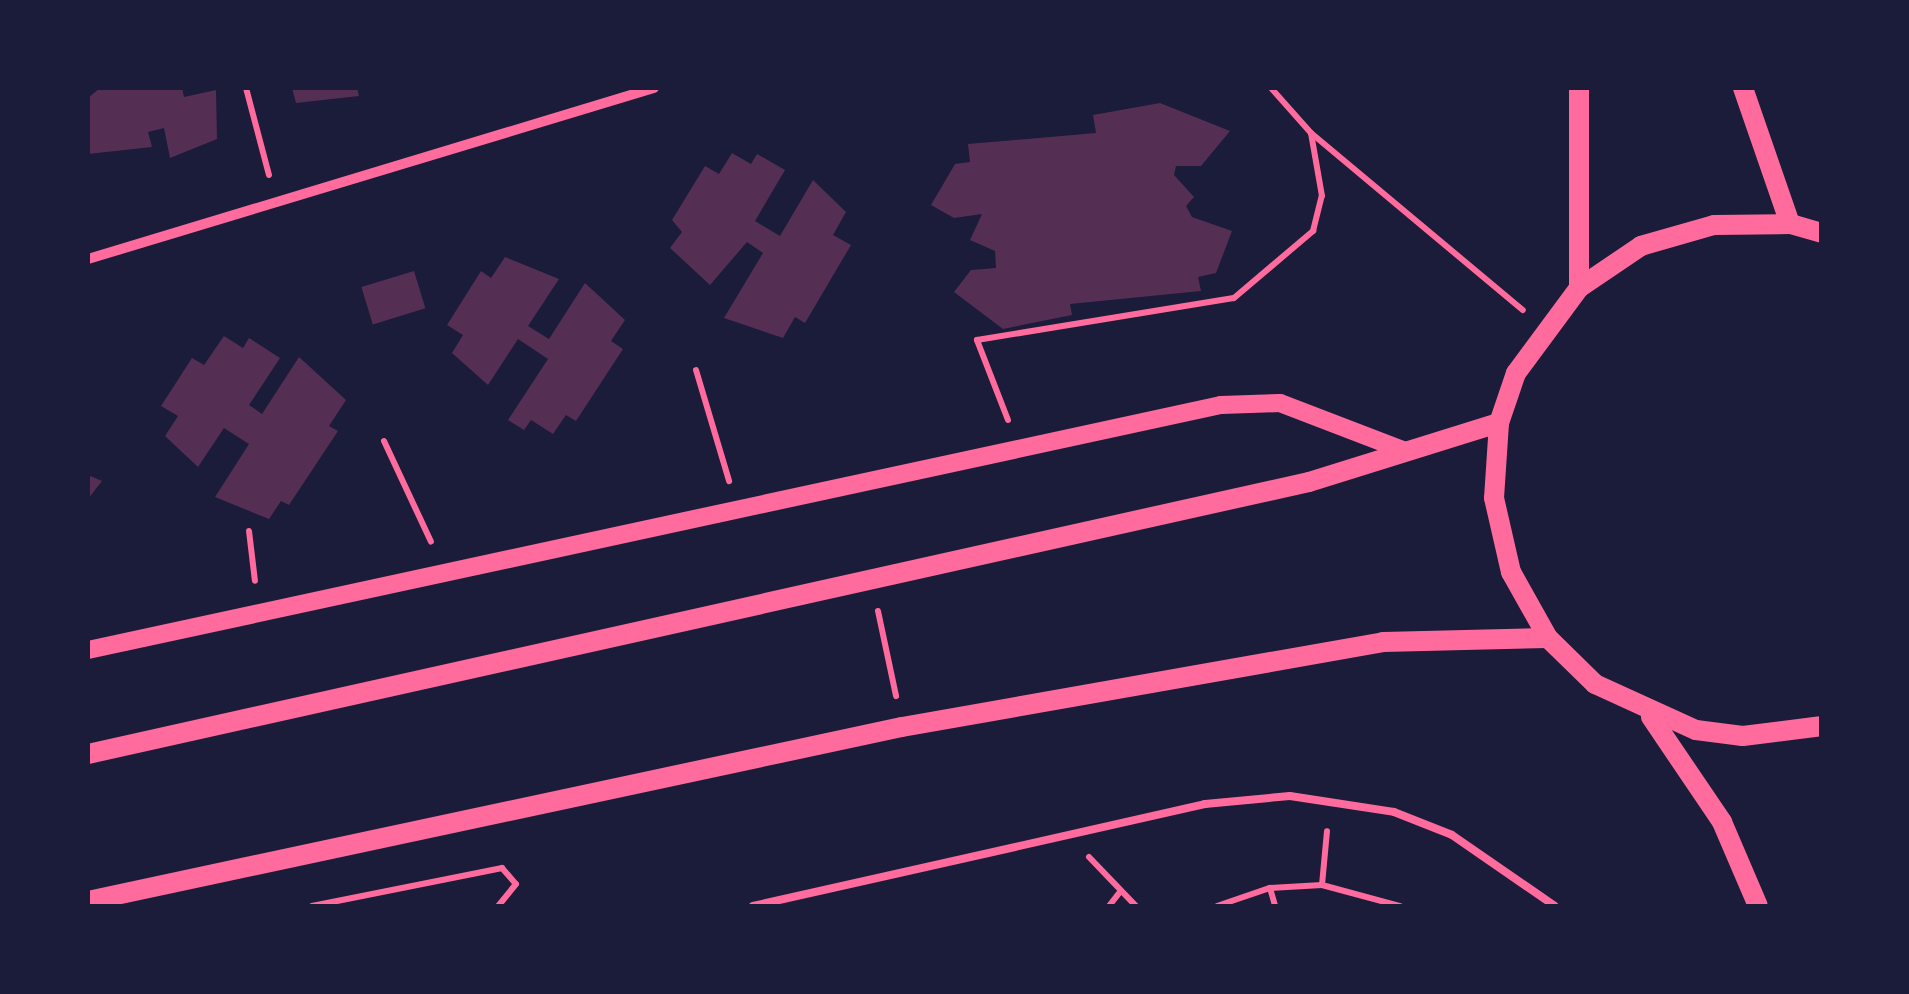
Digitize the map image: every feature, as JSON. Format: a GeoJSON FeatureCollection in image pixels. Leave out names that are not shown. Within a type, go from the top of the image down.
{"type":"FeatureCollection","features":[{"type":"Feature","properties":{"kind":"main road"},"geometry":{"type":"LineString","coordinates":[[1578,288],[1579,88]]}},
{"type":"Feature","properties":{"kind":"main road"},"geometry":{"type":"LineString","coordinates":[[1743,88],[1790,224]]}},
{"type":"Feature","properties":{"kind":"main road"},"geometry":{"type":"LineString","coordinates":[[1822,233],[1790,224],[1714,224],[1641,246],[1578,288],[1543,327],[1499,423],[1494,498],[1511,572],[1548,638],[1595,684],[1652,716],[1743,736],[1822,726]]}},
{"type":"Feature","properties":{"kind":"main road"},"geometry":{"type":"LineString","coordinates":[[88,754],[1309,482],[1499,423]]}},
{"type":"Feature","properties":{"kind":"main road"},"geometry":{"type":"LineString","coordinates":[[88,901],[125,900],[902,727],[1383,642],[1548,638]]}},
{"type":"Feature","properties":{"kind":"main road"},"geometry":{"type":"LineString","coordinates":[[1652,716],[1722,822],[1758,906]]}},
{"type":"Feature","properties":{"kind":"street"},"geometry":{"type":"LineString","coordinates":[[88,259],[276,206],[654,88]]}},
{"type":"Feature","properties":{"kind":"street"},"geometry":{"type":"LineString","coordinates":[[88,650],[1017,444],[1201,408],[1280,404],[1405,451]]}},
{"type":"Feature","properties":{"kind":"lane"},"geometry":{"type":"LineString","coordinates":[[753,906],[1247,798],[1330,799],[1452,835],[1555,906]]}},
{"type":"Feature","properties":{"kind":"path"},"geometry":{"type":"LineString","coordinates":[[246,88],[276,206]]}},
{"type":"Feature","properties":{"kind":"path"},"geometry":{"type":"LineString","coordinates":[[1271,88],[1311,133],[1543,327]]}},
{"type":"Feature","properties":{"kind":"path"},"geometry":{"type":"LineString","coordinates":[[1017,444],[977,340],[1234,298],[1314,231],[1322,196],[1311,133]]}},
{"type":"Feature","properties":{"kind":"path"},"geometry":{"type":"LineString","coordinates":[[696,370],[737,506]]}},
{"type":"Feature","properties":{"kind":"path"},"geometry":{"type":"LineString","coordinates":[[384,441],[444,571]]}},
{"type":"Feature","properties":{"kind":"path"},"geometry":{"type":"LineString","coordinates":[[249,530],[260,612]]}},
{"type":"Feature","properties":{"kind":"path"},"geometry":{"type":"LineString","coordinates":[[872,578],[902,727]]}},
{"type":"Feature","properties":{"kind":"path"},"geometry":{"type":"LineString","coordinates":[[1322,884],[1330,799]]}},
{"type":"Feature","properties":{"kind":"path"},"geometry":{"type":"LineString","coordinates":[[1076,833],[1119,893],[1136,906]]}},
{"type":"Feature","properties":{"kind":"path"},"geometry":{"type":"LineString","coordinates":[[312,906],[502,868],[516,884],[498,906]]}},
{"type":"Feature","properties":{"kind":"path"},"geometry":{"type":"LineString","coordinates":[[1217,906],[1270,888],[1322,884],[1400,906]]}},
{"type":"Feature","properties":{"kind":"path"},"geometry":{"type":"LineString","coordinates":[[1270,888],[1275,906]]}},
{"type":"Feature","properties":{"kind":"path"},"geometry":{"type":"LineString","coordinates":[[1108,906],[1119,893]]}},
{"type":"Feature","properties":{"kind":"building"},"geometry":{"type":"Polygon","coordinates":[[[100,88],[182,88],[184,97],[216,90],[217,139],[170,158],[164,128],[148,132],[152,147],[88,154],[88,98],[100,88]]]}},
{"type":"Feature","properties":{"kind":"building"},"geometry":{"type":"Polygon","coordinates":[[[292,88],[357,88],[359,96],[296,103],[292,88]]]}},
{"type":"Feature","properties":{"kind":"building"},"geometry":{"type":"Polygon","coordinates":[[[1160,103],[1230,131],[1201,166],[1176,166],[1174,175],[1194,197],[1186,206],[1192,217],[1232,231],[1216,273],[1198,277],[1201,291],[1070,304],[1072,315],[1003,329],[954,292],[971,270],[996,268],[995,251],[970,240],[982,214],[954,218],[931,205],[955,164],[970,162],[968,144],[1096,133],[1093,115],[1160,103]]]}},
{"type":"Feature","properties":{"kind":"building"},"geometry":{"type":"Polygon","coordinates":[[[732,153],[751,164],[757,154],[785,170],[755,221],[780,236],[813,180],[846,212],[833,235],[851,245],[805,323],[795,317],[783,338],[724,318],[763,253],[747,242],[710,285],[670,248],[682,232],[672,220],[705,166],[719,174],[732,153]]]}},
{"type":"Feature","properties":{"kind":"building"},"geometry":{"type":"Polygon","coordinates":[[[505,257],[559,279],[528,326],[549,339],[585,283],[625,320],[611,341],[623,349],[576,421],[566,415],[553,434],[531,420],[524,430],[508,420],[548,359],[518,339],[488,385],[452,353],[463,335],[447,325],[481,271],[491,278],[505,257]]]}},
{"type":"Feature","properties":{"kind":"building"},"geometry":{"type":"Polygon","coordinates":[[[414,271],[425,308],[373,324],[361,287],[414,271]]]}},
{"type":"Feature","properties":{"kind":"building"},"geometry":{"type":"Polygon","coordinates":[[[224,336],[243,348],[249,338],[280,358],[249,405],[262,414],[299,357],[346,400],[329,426],[338,431],[289,505],[281,501],[269,519],[215,497],[249,444],[224,428],[198,467],[165,436],[178,416],[161,406],[192,358],[204,365],[224,336]]]}},
{"type":"Feature","properties":{"kind":"building"},"geometry":{"type":"Polygon","coordinates":[[[88,475],[102,481],[88,499],[88,475]]]}}]}
